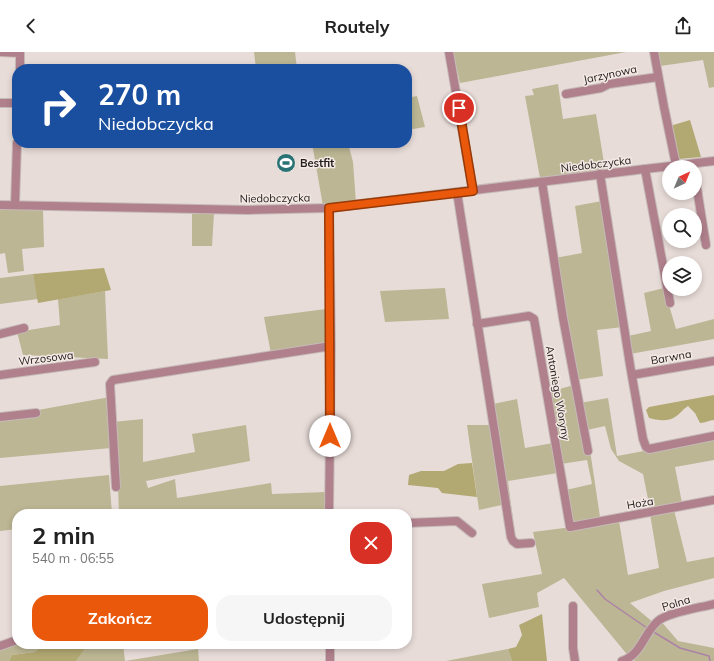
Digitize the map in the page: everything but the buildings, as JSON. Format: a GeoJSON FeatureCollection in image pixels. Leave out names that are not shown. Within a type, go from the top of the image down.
{"type":"FeatureCollection","features":[{"type":"Feature","properties":{"kind":"street"},"geometry":{"type":"LineString","coordinates":[[0,52],[20,52],[20,64]]}},
{"type":"Feature","properties":{"kind":"street"},"geometry":{"type":"LineString","coordinates":[[450,52],[473,191]]}},
{"type":"Feature","properties":{"kind":"street"},"geometry":{"type":"LineString","coordinates":[[654,52],[675,160]]}},
{"type":"Feature","properties":{"kind":"street","name":"Jarzynowa"},"geometry":{"type":"LineString","coordinates":[[566,94],[601,88],[609,84],[658,77]]}},
{"type":"Feature","properties":{"kind":"street"},"geometry":{"type":"LineString","coordinates":[[0,103],[12,103]]}},
{"type":"Feature","properties":{"kind":"street"},"geometry":{"type":"LineString","coordinates":[[15,205],[17,148]]}},
{"type":"Feature","properties":{"kind":"street","name":"Niedobczycka"},"geometry":{"type":"LineString","coordinates":[[702,163],[714,161]]}},
{"type":"Feature","properties":{"kind":"street","name":"Niedobczycka"},"geometry":{"type":"LineString","coordinates":[[0,205],[248,210],[329,208],[662,166]]}},
{"type":"Feature","properties":{"kind":"street","name":"Niedobczycka"},"geometry":{"type":"LineString","coordinates":[[645,168],[670,303]]}},
{"type":"Feature","properties":{"kind":"street"},"geometry":{"type":"LineString","coordinates":[[600,174],[632,375],[643,439],[646,447],[649,449],[714,436]]}},
{"type":"Feature","properties":{"kind":"street"},"geometry":{"type":"LineString","coordinates":[[542,182],[563,318],[588,451]]}},
{"type":"Feature","properties":{"kind":"street"},"geometry":{"type":"LineString","coordinates":[[457,192],[511,537],[517,544],[531,543]]}},
{"type":"Feature","properties":{"kind":"street"},"geometry":{"type":"LineString","coordinates":[[699,200],[706,245]]}},
{"type":"Feature","properties":{"kind":"street"},"geometry":{"type":"LineString","coordinates":[[329,208],[331,346],[330,509]]}},
{"type":"Feature","properties":{"kind":"street","name":"Antoniego Woryny"},"geometry":{"type":"LineString","coordinates":[[477,324],[529,316],[534,319],[570,527]]}},
{"type":"Feature","properties":{"kind":"street"},"geometry":{"type":"LineString","coordinates":[[0,334],[24,328]]}},
{"type":"Feature","properties":{"kind":"street"},"geometry":{"type":"LineString","coordinates":[[116,487],[110,384],[113,380],[331,346]]}},
{"type":"Feature","properties":{"kind":"street","name":"Barwna"},"geometry":{"type":"LineString","coordinates":[[632,375],[714,361]]}},
{"type":"Feature","properties":{"kind":"street","name":"Wrzosowa"},"geometry":{"type":"LineString","coordinates":[[0,375],[95,362]]}},
{"type":"Feature","properties":{"kind":"street"},"geometry":{"type":"LineString","coordinates":[[0,417],[36,412]]}},
{"type":"Feature","properties":{"kind":"street","name":"Hoża"},"geometry":{"type":"LineString","coordinates":[[570,527],[714,500]]}},
{"type":"Feature","properties":{"kind":"street"},"geometry":{"type":"LineString","coordinates":[[412,523],[457,521],[472,533]]}},
{"type":"Feature","properties":{"kind":"street","name":"Polna"},"geometry":{"type":"LineString","coordinates":[[622,661],[630,658],[642,646],[650,630],[660,620],[683,611],[714,604]]}},
{"type":"Feature","properties":{"kind":"street"},"geometry":{"type":"LineString","coordinates":[[573,606],[573,648],[575,661]]}},
{"type":"Feature","properties":{"kind":"street"},"geometry":{"type":"LineString","coordinates":[[0,646],[12,642]]}},
{"type":"Feature","properties":{"kind":"street"},"geometry":{"type":"LineString","coordinates":[[330,649],[330,661]]}},
{"type":"Feature","properties":{"kind":"shaded area"},"geometry":{"type":"Polygon","coordinates":[[[254,52],[295,52],[296,64],[255,64],[254,52]]]}},
{"type":"Feature","properties":{"kind":"shaded area"},"geometry":{"type":"Polygon","coordinates":[[[453,52],[626,52],[460,83],[453,52]]]}},
{"type":"Feature","properties":{"kind":"shaded area"},"geometry":{"type":"Polygon","coordinates":[[[653,52],[714,52],[714,87],[709,88],[703,60],[660,66],[653,52]]]}},
{"type":"Feature","properties":{"kind":"shaded area"},"geometry":{"type":"Polygon","coordinates":[[[558,84],[563,119],[596,114],[605,169],[540,178],[525,96],[534,95],[532,89],[558,84]]]}},
{"type":"Feature","properties":{"kind":"shaded area"},"geometry":{"type":"Polygon","coordinates":[[[417,96],[425,127],[412,129],[412,97],[417,96]]]}},
{"type":"Feature","properties":{"kind":"shaded area"},"geometry":{"type":"Polygon","coordinates":[[[690,120],[701,157],[678,159],[670,126],[690,120]]]}},
{"type":"Feature","properties":{"kind":"shaded area"},"geometry":{"type":"Polygon","coordinates":[[[313,148],[349,148],[353,162],[356,203],[323,206],[313,148]]]}},
{"type":"Feature","properties":{"kind":"shaded area"},"geometry":{"type":"Polygon","coordinates":[[[602,201],[623,327],[597,330],[603,376],[576,380],[580,403],[608,398],[617,456],[714,438],[714,460],[675,467],[682,503],[650,509],[643,474],[619,461],[611,449],[605,426],[587,430],[600,517],[572,524],[566,490],[592,484],[587,460],[561,464],[549,392],[574,385],[555,258],[582,253],[575,206],[602,201]]]}},
{"type":"Feature","properties":{"kind":"shaded area"},"geometry":{"type":"Polygon","coordinates":[[[0,207],[43,209],[44,247],[22,249],[24,271],[8,273],[5,253],[0,254],[0,207]]]}},
{"type":"Feature","properties":{"kind":"shaded area"},"geometry":{"type":"Polygon","coordinates":[[[192,214],[214,214],[212,246],[192,246],[192,214]]]}},
{"type":"Feature","properties":{"kind":"shaded area"},"geometry":{"type":"Polygon","coordinates":[[[104,268],[111,290],[38,303],[33,274],[104,268]]]}},
{"type":"Feature","properties":{"kind":"shaded area"},"geometry":{"type":"Polygon","coordinates":[[[33,274],[38,299],[0,304],[0,278],[33,274]]]}},
{"type":"Feature","properties":{"kind":"shaded area"},"geometry":{"type":"Polygon","coordinates":[[[445,288],[449,319],[385,322],[380,291],[445,288]]]}},
{"type":"Feature","properties":{"kind":"shaded area"},"geometry":{"type":"Polygon","coordinates":[[[662,288],[662,296],[666,296],[676,329],[714,319],[714,339],[630,354],[628,336],[651,331],[644,293],[662,288]]]}},
{"type":"Feature","properties":{"kind":"shaded area"},"geometry":{"type":"Polygon","coordinates":[[[105,291],[108,359],[23,355],[17,332],[60,325],[58,299],[105,291]]]}},
{"type":"Feature","properties":{"kind":"shaded area"},"geometry":{"type":"Polygon","coordinates":[[[334,308],[329,344],[271,354],[264,317],[334,308]]]}},
{"type":"Feature","properties":{"kind":"shaded area"},"geometry":{"type":"Polygon","coordinates":[[[714,395],[714,420],[704,423],[700,423],[695,413],[688,406],[672,419],[666,420],[649,418],[646,410],[649,407],[714,395]]]}},
{"type":"Feature","properties":{"kind":"shaded area"},"geometry":{"type":"Polygon","coordinates":[[[110,397],[113,422],[143,419],[143,462],[195,452],[192,434],[246,425],[250,461],[146,481],[148,488],[175,479],[177,498],[271,483],[272,494],[326,492],[326,509],[119,509],[118,487],[111,448],[0,458],[0,419],[39,414],[38,410],[110,397]]]}},
{"type":"Feature","properties":{"kind":"shaded area"},"geometry":{"type":"Polygon","coordinates":[[[517,399],[525,448],[553,443],[558,473],[508,481],[515,535],[506,504],[479,510],[467,425],[490,425],[493,404],[517,399]]]}},
{"type":"Feature","properties":{"kind":"shaded area"},"geometry":{"type":"Polygon","coordinates":[[[472,463],[477,497],[442,493],[438,488],[408,485],[409,475],[421,471],[444,471],[458,464],[472,463]]]}},
{"type":"Feature","properties":{"kind":"shaded area"},"geometry":{"type":"Polygon","coordinates":[[[109,475],[112,509],[12,509],[12,530],[0,531],[0,486],[109,475]]]}},
{"type":"Feature","properties":{"kind":"shaded area"},"geometry":{"type":"Polygon","coordinates":[[[674,510],[687,562],[714,557],[714,578],[664,591],[630,603],[654,623],[660,620],[678,641],[714,648],[714,661],[635,661],[630,658],[564,578],[537,593],[539,607],[489,618],[482,584],[542,574],[533,532],[619,521],[628,575],[659,568],[650,514],[674,510]]]}},
{"type":"Feature","properties":{"kind":"shaded area"},"geometry":{"type":"Polygon","coordinates":[[[542,614],[547,661],[512,661],[508,649],[516,647],[522,635],[519,625],[542,614]]]}},
{"type":"Feature","properties":{"kind":"shaded area"},"geometry":{"type":"Polygon","coordinates":[[[12,645],[12,649],[38,649],[35,652],[12,655],[9,661],[0,661],[0,649],[12,645]]]}},
{"type":"Feature","properties":{"kind":"shaded area"},"geometry":{"type":"Polygon","coordinates":[[[38,649],[85,649],[76,661],[9,661],[12,655],[35,652],[38,649]]]}},
{"type":"Feature","properties":{"kind":"shaded area"},"geometry":{"type":"Polygon","coordinates":[[[85,649],[124,649],[125,661],[76,661],[85,649]]]}},
{"type":"Feature","properties":{"kind":"shaded area"},"geometry":{"type":"Polygon","coordinates":[[[198,649],[199,661],[125,661],[198,649]]]}},
{"type":"Feature","properties":{"kind":"shaded area"},"geometry":{"type":"Polygon","coordinates":[[[508,649],[512,661],[446,661],[508,649]]]}},
{"type":"Feature","properties":{"kind":"waterway"},"geometry":{"type":"LineString","coordinates":[[597,590],[605,599],[647,628]]}},
{"type":"Feature","properties":{"kind":"waterway"},"geometry":{"type":"LineString","coordinates":[[652,631],[680,648],[709,656],[710,661]]}},
{"type":"Feature","properties":{"kind":"place","name":"Bestfit"},"geometry":{"type":"Point","coordinates":[286,163]}},
{"type":"Feature","properties":{"kind":"route"},"geometry":{"type":"LineString","coordinates":[[330,436],[331,343],[329,208],[473,191],[459,108]]}}]}
